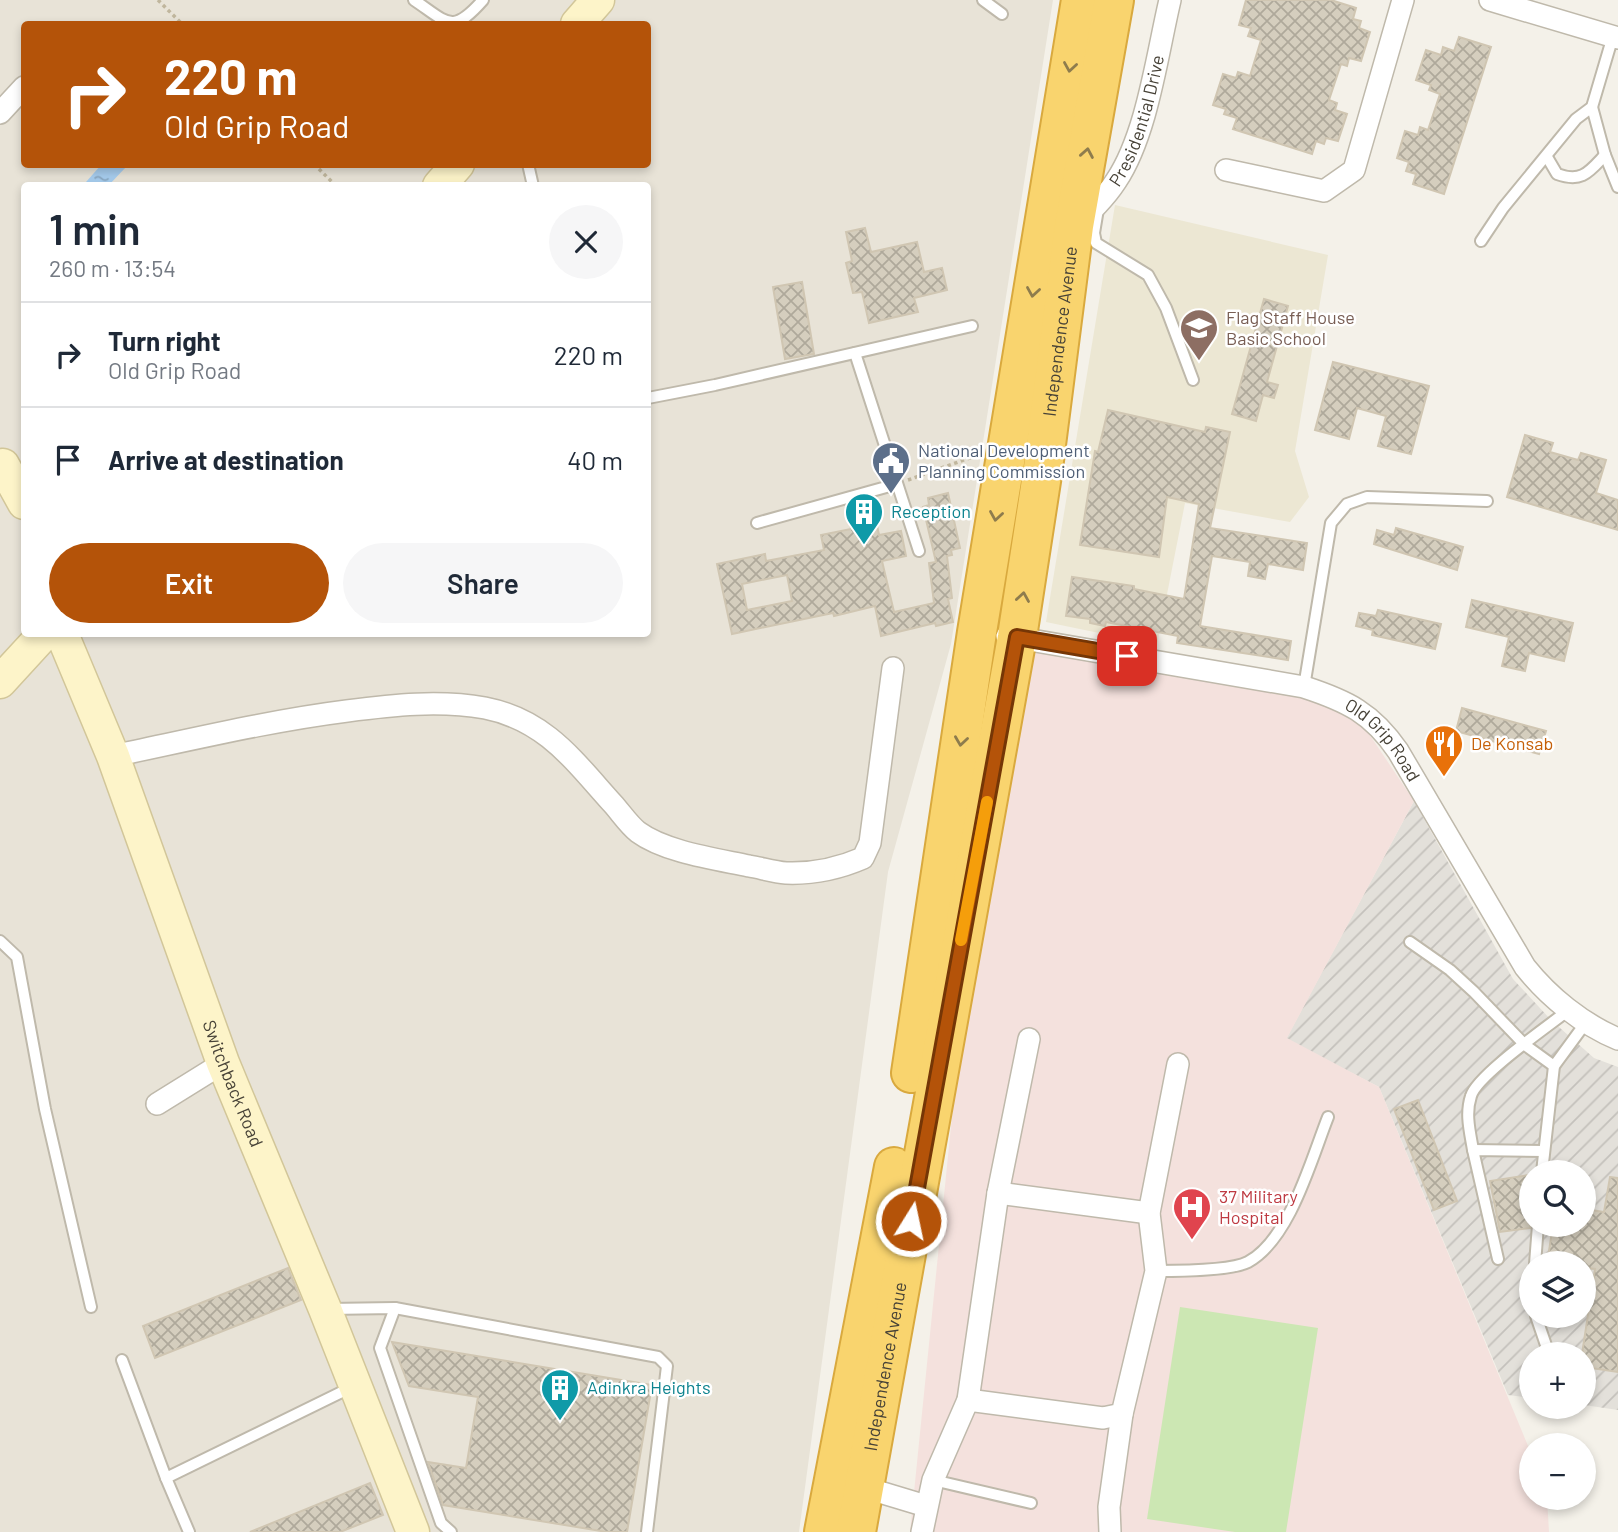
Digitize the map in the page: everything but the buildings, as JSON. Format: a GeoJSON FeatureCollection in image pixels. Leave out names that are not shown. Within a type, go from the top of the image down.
{"type":"FeatureCollection","features":[{"type":"Feature","properties":{"kind":"highway","name":"Independence Avenue"},"geometry":{"type":"LineString","coordinates":[[824,1532],[911,1073],[977,632],[1081,0]]}},
{"type":"Feature","properties":{"kind":"highway","name":"Independence Avenue"},"geometry":{"type":"LineString","coordinates":[[856,1532],[1017,637],[1087,215],[1114,0]]}},
{"type":"Feature","properties":{"kind":"street","name":"Presidential Drive"},"geometry":{"type":"LineString","coordinates":[[1087,215],[1129,159],[1139,134],[1170,0]]}},
{"type":"Feature","properties":{"kind":"street"},"geometry":{"type":"LineString","coordinates":[[1226,170],[1324,191],[1354,170],[1403,0]]}},
{"type":"Feature","properties":{"kind":"street"},"geometry":{"type":"LineString","coordinates":[[1490,0],[1616,37]]}},
{"type":"Feature","properties":{"kind":"street"},"geometry":{"type":"LineString","coordinates":[[0,113],[21,90]]}},
{"type":"Feature","properties":{"kind":"street"},"geometry":{"type":"LineString","coordinates":[[442,182],[455,168]]}},
{"type":"Feature","properties":{"kind":"street"},"geometry":{"type":"LineString","coordinates":[[9,470],[21,496]]}},
{"type":"Feature","properties":{"kind":"street","name":"Old Grip Road"},"geometry":{"type":"LineString","coordinates":[[977,632],[1304,687],[1337,698],[1360,711],[1383,729],[1525,967],[1541,987],[1578,1015],[1618,1039]]}},
{"type":"Feature","properties":{"kind":"street"},"geometry":{"type":"LineString","coordinates":[[0,682],[41,637]]}},
{"type":"Feature","properties":{"kind":"street","name":"Switchback Road"},"geometry":{"type":"LineString","coordinates":[[63,637],[113,756],[223,1063],[325,1309],[413,1532]]}},
{"type":"Feature","properties":{"kind":"street"},"geometry":{"type":"LineString","coordinates":[[113,756],[318,714],[386,706],[445,703],[486,709],[516,718],[539,729],[568,753],[638,832],[663,845],[786,873],[818,871],[863,858],[870,843],[893,668]]}},
{"type":"Feature","properties":{"kind":"street"},"geometry":{"type":"LineString","coordinates":[[922,1532],[933,1480],[968,1400],[998,1193],[1029,1039]]}},
{"type":"Feature","properties":{"kind":"street"},"geometry":{"type":"LineString","coordinates":[[157,1104],[223,1063]]}},
{"type":"Feature","properties":{"kind":"street"},"geometry":{"type":"LineString","coordinates":[[1110,1532],[1109,1507],[1122,1414],[1156,1271],[1149,1213],[1178,1064]]}},
{"type":"Feature","properties":{"kind":"street"},"geometry":{"type":"LineString","coordinates":[[998,1193],[1149,1213]]}},
{"type":"Feature","properties":{"kind":"street"},"geometry":{"type":"LineString","coordinates":[[968,1400],[1103,1418],[1122,1414]]}},
{"type":"Feature","properties":{"kind":"street"},"geometry":{"type":"LineString","coordinates":[[863,1487],[926,1506]]}},
{"type":"Feature","properties":{"kind":"lane"},"geometry":{"type":"LineString","coordinates":[[414,0],[445,21]]}},
{"type":"Feature","properties":{"kind":"lane"},"geometry":{"type":"LineString","coordinates":[[459,21],[468,17],[483,0]]}},
{"type":"Feature","properties":{"kind":"lane"},"geometry":{"type":"LineString","coordinates":[[983,0],[1002,15]]}},
{"type":"Feature","properties":{"kind":"lane"},"geometry":{"type":"LineString","coordinates":[[1616,37],[1592,107],[1605,155],[1618,187]]}},
{"type":"Feature","properties":{"kind":"lane"},"geometry":{"type":"LineString","coordinates":[[1481,241],[1503,208],[1576,119],[1592,107]]}},
{"type":"Feature","properties":{"kind":"lane"},"geometry":{"type":"LineString","coordinates":[[1547,157],[1557,174],[1569,178],[1581,177],[1605,155]]}},
{"type":"Feature","properties":{"kind":"lane"},"geometry":{"type":"LineString","coordinates":[[1087,215],[1096,243],[1149,275],[1166,308],[1193,380]]}},
{"type":"Feature","properties":{"kind":"lane"},"geometry":{"type":"LineString","coordinates":[[651,397],[972,326]]}},
{"type":"Feature","properties":{"kind":"lane"},"geometry":{"type":"LineString","coordinates":[[855,353],[919,551]]}},
{"type":"Feature","properties":{"kind":"lane"},"geometry":{"type":"LineString","coordinates":[[757,523],[897,484]]}},
{"type":"Feature","properties":{"kind":"lane"},"geometry":{"type":"LineString","coordinates":[[1304,687],[1331,523],[1348,504],[1367,497],[1487,501]]}},
{"type":"Feature","properties":{"kind":"lane"},"geometry":{"type":"LineString","coordinates":[[0,941],[17,957],[45,1109],[91,1307]]}},
{"type":"Feature","properties":{"kind":"lane"},"geometry":{"type":"LineString","coordinates":[[1410,942],[1450,970],[1525,1045],[1554,1066]]}},
{"type":"Feature","properties":{"kind":"lane"},"geometry":{"type":"LineString","coordinates":[[1498,1259],[1473,1150],[1468,1116],[1471,1093],[1493,1069],[1525,1045],[1578,1015]]}},
{"type":"Feature","properties":{"kind":"lane"},"geometry":{"type":"LineString","coordinates":[[1543,1160],[1554,1066],[1578,1015]]}},
{"type":"Feature","properties":{"kind":"lane"},"geometry":{"type":"LineString","coordinates":[[1156,1271],[1197,1271],[1246,1264],[1271,1243],[1294,1203],[1328,1117]]}},
{"type":"Feature","properties":{"kind":"lane"},"geometry":{"type":"LineString","coordinates":[[1473,1150],[1544,1151]]}},
{"type":"Feature","properties":{"kind":"lane"},"geometry":{"type":"LineString","coordinates":[[395,1308],[380,1348],[441,1523],[452,1532]]}},
{"type":"Feature","properties":{"kind":"lane"},"geometry":{"type":"LineString","coordinates":[[325,1309],[395,1308],[658,1357],[667,1366],[647,1532]]}},
{"type":"Feature","properties":{"kind":"lane"},"geometry":{"type":"LineString","coordinates":[[122,1360],[189,1532]]}},
{"type":"Feature","properties":{"kind":"lane"},"geometry":{"type":"LineString","coordinates":[[166,1478],[355,1386]]}},
{"type":"Feature","properties":{"kind":"lane"},"geometry":{"type":"LineString","coordinates":[[933,1480],[1031,1503]]}},
{"type":"Feature","properties":{"kind":"path"},"geometry":{"type":"LineString","coordinates":[[158,0],[179,21]]}},
{"type":"Feature","properties":{"kind":"path"},"geometry":{"type":"LineString","coordinates":[[318,168],[332,182]]}},
{"type":"Feature","properties":{"kind":"path"},"geometry":{"type":"LineString","coordinates":[[897,484],[975,456],[989,460]]}},
{"type":"Feature","properties":{"kind":"shaded area"},"geometry":{"type":"Polygon","coordinates":[[[0,0],[1053,0],[951,644],[888,872],[799,1532],[0,1532],[0,0]]]}},
{"type":"Feature","properties":{"kind":"shaded area","name":"Flag Staff House Basic School"},"geometry":{"type":"Polygon","coordinates":[[[1115,205],[1328,255],[1295,451],[1309,497],[1290,522],[1185,503],[1157,645],[1046,622],[1115,205]]]}},
{"type":"Feature","properties":{"kind":"shaded area","name":"37 Military Hospital"},"geometry":{"type":"Polygon","coordinates":[[[1033,645],[1306,692],[1357,716],[1414,801],[1287,1038],[1379,1087],[1523,1433],[1519,1433],[1519,1510],[1548,1510],[1549,1532],[910,1532],[965,988],[1033,645]]]}},
{"type":"Feature","properties":{"kind":"shaded area"},"geometry":{"type":"Polygon","coordinates":[[[1414,801],[1513,979],[1551,1020],[1594,1058],[1618,1067],[1618,1410],[1596,1407],[1596,1342],[1519,1342],[1519,1396],[1508,1395],[1379,1087],[1286,1039],[1414,801]]]}},
{"type":"Feature","properties":{"kind":"green space"},"geometry":{"type":"Polygon","coordinates":[[[1180,1307],[1318,1328],[1286,1532],[1235,1532],[1147,1519],[1180,1307]]]}},
{"type":"Feature","properties":{"kind":"water"},"geometry":{"type":"Polygon","coordinates":[[[98,168],[125,168],[112,182],[86,182],[98,168]]]}},
{"type":"Feature","properties":{"kind":"slow traffic"},"geometry":{"type":"LineString","coordinates":[[961,940],[987,802]]}},
{"type":"Feature","properties":{"kind":"place","name":"Flag Staff House Basic School"},"geometry":{"type":"Point","coordinates":[1199,362]}},
{"type":"Feature","properties":{"kind":"place","name":"National Development Planning Commission"},"geometry":{"type":"Point","coordinates":[891,495]}},
{"type":"Feature","properties":{"kind":"place","name":"Reception"},"geometry":{"type":"Point","coordinates":[864,546]}},
{"type":"Feature","properties":{"kind":"place","name":"De Konsab"},"geometry":{"type":"Point","coordinates":[1444,778]}},
{"type":"Feature","properties":{"kind":"place","name":"37 Military Hospital"},"geometry":{"type":"Point","coordinates":[1192,1241]}},
{"type":"Feature","properties":{"kind":"place","name":"Adinkra Heights"},"geometry":{"type":"Point","coordinates":[560,1422]}},
{"type":"Feature","properties":{"kind":"route"},"geometry":{"type":"LineString","coordinates":[[911,1221],[1017,637],[1127,656]]}}]}
